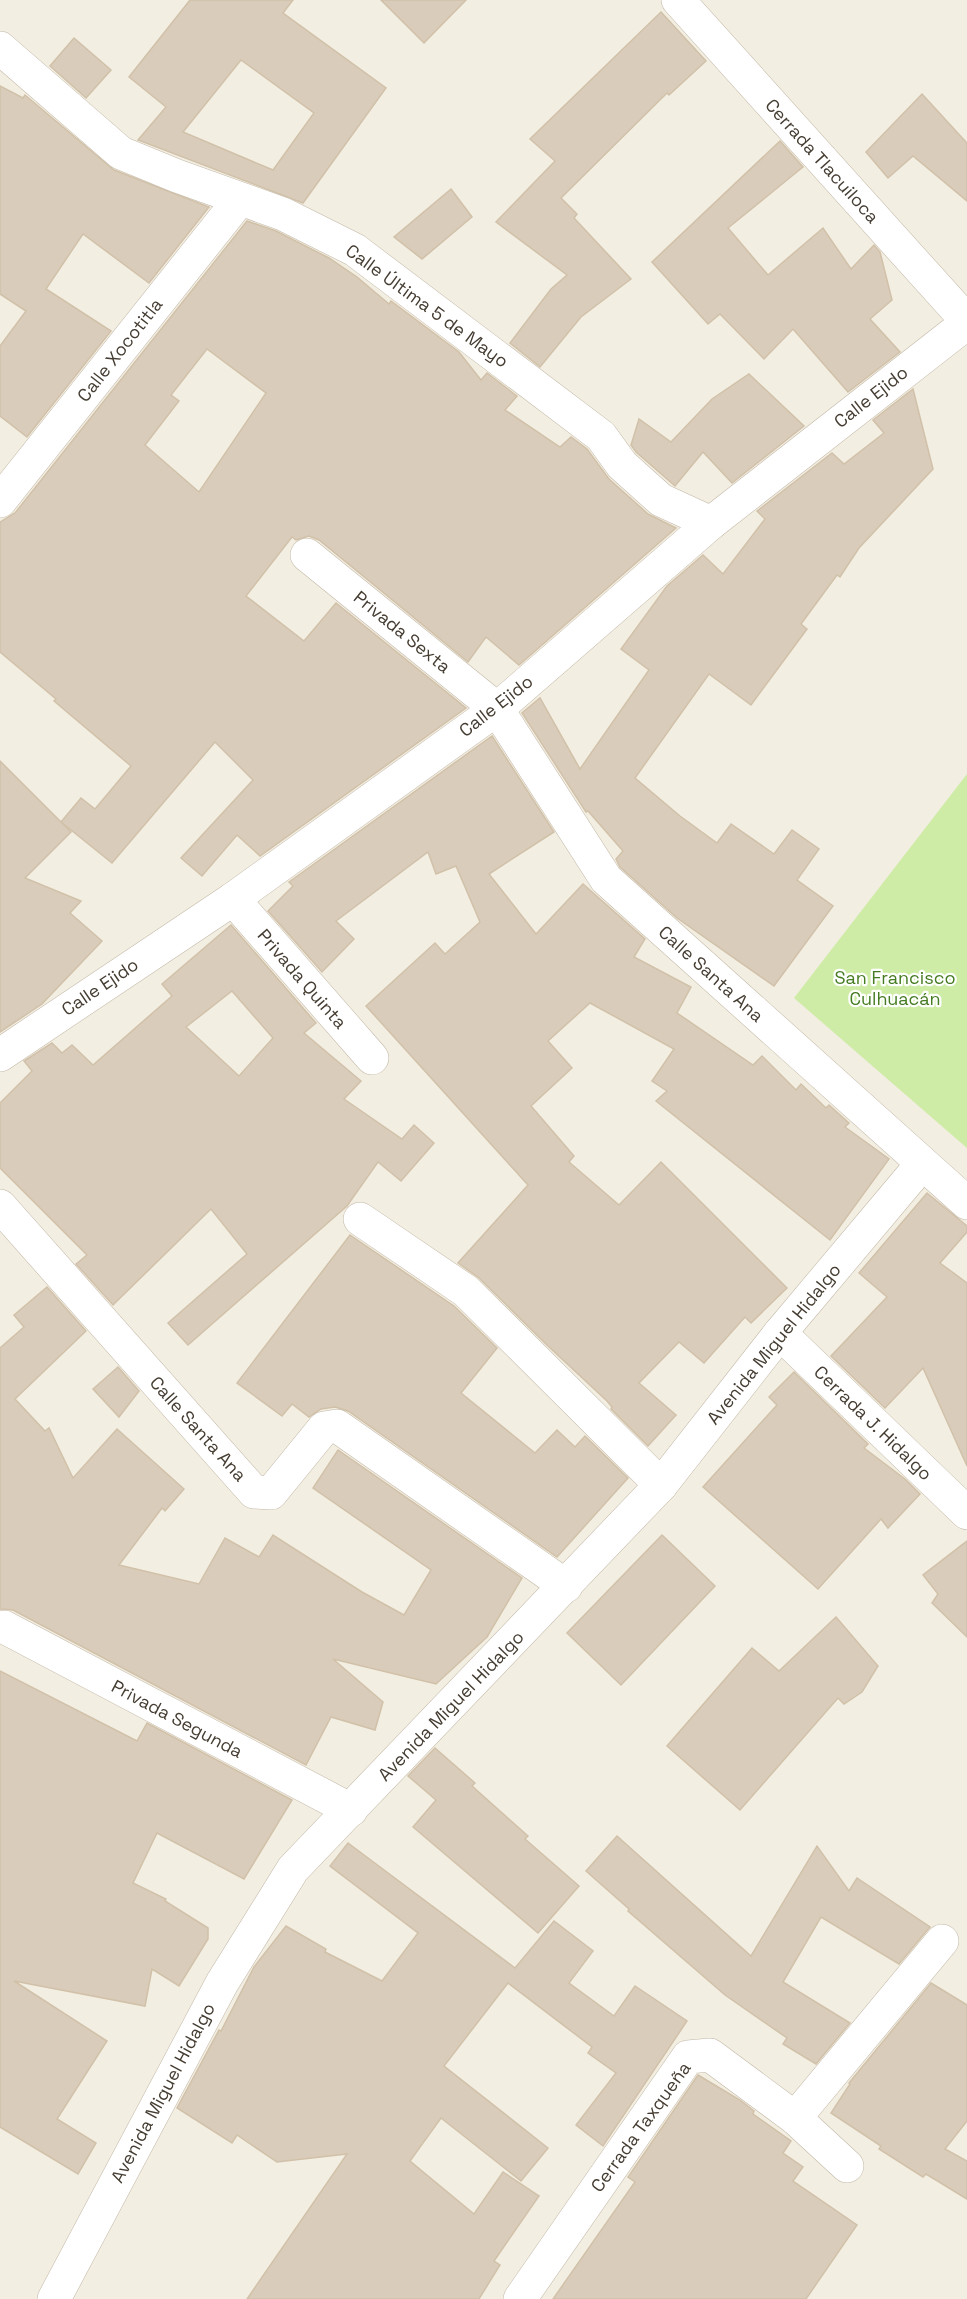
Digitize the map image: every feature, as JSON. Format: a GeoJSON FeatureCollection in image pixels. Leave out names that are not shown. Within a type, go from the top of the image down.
{"type":"FeatureCollection","features":[{"type":"Feature","properties":{"kind":"street","name":"Cerrada Tlacuiloca"},"geometry":{"type":"LineString","coordinates":[[678,0],[967,322]]}},
{"type":"Feature","properties":{"kind":"street","name":"Calle Última 5 de Mayo"},"geometry":{"type":"LineString","coordinates":[[0,48],[121,153],[283,214],[355,250],[600,436],[622,465],[661,501],[711,522]]}},
{"type":"Feature","properties":{"kind":"street","name":"Calle Xocotitla"},"geometry":{"type":"LineString","coordinates":[[0,501],[240,199]]}},
{"type":"Feature","properties":{"kind":"street","name":"Calle Ejido"},"geometry":{"type":"LineString","coordinates":[[0,1055],[233,899],[497,709],[711,522],[967,322]]}},
{"type":"Feature","properties":{"kind":"street","name":"Privada Sexta"},"geometry":{"type":"LineString","coordinates":[[307,555],[497,709]]}},
{"type":"Feature","properties":{"kind":"street","name":"Calle Santa Ana"},"geometry":{"type":"LineString","coordinates":[[497,709],[606,879],[967,1203]]}},
{"type":"Feature","properties":{"kind":"street","name":"Privada Quinta"},"geometry":{"type":"LineString","coordinates":[[233,899],[372,1058]]}},
{"type":"Feature","properties":{"kind":"street","name":"Avenida Miguel Hidalgo"},"geometry":{"type":"LineString","coordinates":[[54,2299],[222,1983],[294,1869],[661,1485],[780,1333],[922,1164]]}},
{"type":"Feature","properties":{"kind":"street","name":"Calle Santa Ana"},"geometry":{"type":"LineString","coordinates":[[0,1206],[254,1492],[271,1493],[324,1428],[337,1426],[566,1586]]}},
{"type":"Feature","properties":{"kind":"street"},"geometry":{"type":"LineString","coordinates":[[360,1219],[466,1291],[661,1485]]}},
{"type":"Feature","properties":{"kind":"street","name":"Cerrada J. Hidalgo"},"geometry":{"type":"LineString","coordinates":[[780,1333],[967,1513]]}},
{"type":"Feature","properties":{"kind":"street","name":"Privada Segunda"},"geometry":{"type":"LineString","coordinates":[[4,1628],[351,1810]]}},
{"type":"Feature","properties":{"kind":"street"},"geometry":{"type":"LineString","coordinates":[[795,2118],[942,1941]]}},
{"type":"Feature","properties":{"kind":"street","name":"Cerrada Taxqueña"},"geometry":{"type":"LineString","coordinates":[[520,2299],[688,2057],[710,2055],[795,2118],[847,2166]]}},
{"type":"Feature","properties":{"kind":"green space","name":"San Francisco Culhuacán"},"geometry":{"type":"Polygon","coordinates":[[[967,774],[967,1148],[794,998],[967,774]]]}},
{"type":"Feature","properties":{"kind":"building"},"geometry":{"type":"Polygon","coordinates":[[[190,0],[293,0],[283,13],[386,88],[303,203],[138,140],[166,107],[129,77],[190,0]],[[241,60],[183,132],[273,170],[314,113],[241,60]]]}},
{"type":"Feature","properties":{"kind":"building"},"geometry":{"type":"Polygon","coordinates":[[[381,0],[466,0],[424,43],[381,0]]]}},
{"type":"Feature","properties":{"kind":"building"},"geometry":{"type":"Polygon","coordinates":[[[661,12],[706,61],[669,95],[667,93],[561,198],[577,214],[574,218],[631,279],[581,317],[540,367],[510,343],[551,289],[567,275],[496,222],[555,161],[530,139],[661,12]]]}},
{"type":"Feature","properties":{"kind":"building"},"geometry":{"type":"Polygon","coordinates":[[[74,38],[111,70],[86,98],[50,66],[74,38]]]}},
{"type":"Feature","properties":{"kind":"building"},"geometry":{"type":"Polygon","coordinates":[[[0,86],[23,98],[25,95],[114,170],[209,207],[149,283],[83,234],[46,289],[111,331],[27,437],[0,416],[0,346],[26,311],[0,294],[0,86]]]}},
{"type":"Feature","properties":{"kind":"building"},"geometry":{"type":"Polygon","coordinates":[[[922,94],[967,143],[967,201],[913,156],[888,178],[866,152],[922,94]]]}},
{"type":"Feature","properties":{"kind":"building"},"geometry":{"type":"Polygon","coordinates":[[[780,141],[803,167],[728,228],[768,275],[823,228],[851,269],[874,245],[880,252],[892,300],[870,319],[900,352],[848,392],[793,329],[764,359],[720,314],[708,324],[652,262],[780,141]]]}},
{"type":"Feature","properties":{"kind":"building"},"geometry":{"type":"Polygon","coordinates":[[[451,189],[472,217],[422,259],[394,237],[451,189]]]}},
{"type":"Feature","properties":{"kind":"building"},"geometry":{"type":"Polygon","coordinates":[[[247,221],[276,231],[329,258],[357,277],[389,304],[391,301],[459,352],[481,380],[487,373],[517,396],[505,410],[560,447],[571,437],[587,449],[609,479],[648,514],[676,528],[519,665],[486,637],[468,662],[319,540],[309,536],[296,540],[292,537],[246,596],[304,641],[336,603],[466,708],[260,856],[237,835],[202,876],[181,858],[253,780],[215,742],[112,863],[61,822],[81,798],[95,809],[131,766],[0,652],[0,522],[15,513],[247,221]],[[207,349],[171,395],[179,401],[145,445],[199,492],[266,393],[207,349]]]}},
{"type":"Feature","properties":{"kind":"building"},"geometry":{"type":"Polygon","coordinates":[[[749,374],[804,426],[732,483],[703,452],[675,486],[631,445],[639,419],[671,442],[712,399],[749,374]]]}},
{"type":"Feature","properties":{"kind":"building"},"geometry":{"type":"Polygon","coordinates":[[[913,389],[933,469],[859,548],[840,577],[837,575],[801,624],[807,629],[751,705],[709,674],[635,778],[680,816],[717,843],[731,824],[774,854],[792,830],[819,849],[797,880],[833,906],[774,986],[677,918],[620,867],[616,859],[623,851],[588,811],[586,812],[522,713],[540,698],[580,769],[649,670],[621,649],[667,586],[703,555],[723,574],[765,519],[757,511],[832,453],[844,464],[884,433],[873,420],[913,389]]]}},
{"type":"Feature","properties":{"kind":"building"},"geometry":{"type":"Polygon","coordinates":[[[492,736],[554,832],[489,874],[536,934],[583,884],[645,939],[634,957],[691,987],[677,1013],[753,1065],[762,1056],[796,1090],[801,1084],[826,1108],[829,1105],[849,1123],[845,1127],[889,1159],[830,1240],[656,1101],[667,1091],[652,1081],[674,1049],[590,1003],[548,1041],[572,1068],[531,1106],[574,1156],[569,1162],[619,1205],[661,1162],[787,1288],[751,1323],[745,1317],[704,1363],[679,1342],[639,1383],[676,1415],[648,1446],[611,1409],[607,1401],[479,1278],[458,1263],[528,1185],[366,1006],[435,943],[445,954],[480,922],[456,866],[436,874],[428,852],[336,921],[354,939],[322,972],[268,911],[293,886],[289,882],[492,736]]]}},
{"type":"Feature","properties":{"kind":"building"},"geometry":{"type":"Polygon","coordinates":[[[0,761],[71,832],[25,878],[81,901],[70,913],[102,941],[42,1004],[0,1032],[0,761]]]}},
{"type":"Feature","properties":{"kind":"building"},"geometry":{"type":"Polygon","coordinates":[[[231,925],[316,1023],[304,1033],[361,1081],[344,1099],[402,1139],[414,1125],[434,1143],[401,1181],[378,1162],[347,1206],[188,1345],[168,1323],[247,1254],[211,1209],[113,1305],[76,1264],[87,1255],[0,1168],[0,1103],[32,1071],[24,1061],[52,1043],[62,1053],[72,1045],[93,1065],[172,996],[162,984],[231,925]],[[232,991],[186,1027],[239,1076],[273,1038],[232,991]]]}},
{"type":"Feature","properties":{"kind":"building"},"geometry":{"type":"Polygon","coordinates":[[[927,1193],[967,1226],[967,1232],[940,1263],[967,1283],[967,1466],[923,1368],[885,1408],[831,1356],[887,1297],[859,1273],[927,1193]]]}},
{"type":"Feature","properties":{"kind":"building"},"geometry":{"type":"Polygon","coordinates":[[[350,1235],[454,1306],[497,1348],[461,1393],[535,1453],[557,1430],[575,1447],[585,1436],[628,1478],[557,1557],[348,1411],[335,1407],[321,1409],[309,1417],[292,1404],[282,1416],[237,1383],[350,1235]]]}},
{"type":"Feature","properties":{"kind":"building"},"geometry":{"type":"Polygon","coordinates":[[[47,1287],[86,1331],[15,1399],[45,1431],[49,1428],[73,1478],[117,1429],[184,1489],[165,1511],[162,1508],[119,1565],[199,1584],[225,1538],[259,1557],[273,1535],[362,1592],[404,1615],[431,1570],[313,1488],[338,1450],[522,1578],[487,1637],[436,1684],[333,1659],[383,1702],[375,1730],[331,1717],[306,1765],[13,1610],[0,1609],[0,1348],[24,1327],[14,1315],[47,1287]]]}},
{"type":"Feature","properties":{"kind":"building"},"geometry":{"type":"Polygon","coordinates":[[[118,1367],[139,1391],[119,1417],[93,1389],[118,1367]]]}},
{"type":"Feature","properties":{"kind":"building"},"geometry":{"type":"Polygon","coordinates":[[[794,1372],[868,1444],[864,1448],[905,1479],[920,1494],[888,1528],[881,1519],[818,1589],[703,1487],[777,1405],[769,1397],[794,1372]]]}},
{"type":"Feature","properties":{"kind":"building"},"geometry":{"type":"Polygon","coordinates":[[[662,1535],[715,1586],[621,1685],[567,1633],[662,1535]]]}},
{"type":"Feature","properties":{"kind":"building"},"geometry":{"type":"Polygon","coordinates":[[[967,1541],[967,1637],[932,1603],[938,1594],[923,1575],[967,1541]]]}},
{"type":"Feature","properties":{"kind":"building"},"geometry":{"type":"Polygon","coordinates":[[[836,1617],[878,1666],[862,1692],[844,1704],[838,1698],[740,1810],[667,1746],[752,1648],[779,1671],[836,1617]]]}},
{"type":"Feature","properties":{"kind":"building"},"geometry":{"type":"Polygon","coordinates":[[[0,1671],[137,1741],[147,1723],[292,1800],[244,1879],[157,1833],[133,1883],[166,1899],[165,1901],[208,1928],[208,1939],[179,1986],[152,1969],[145,2006],[14,1981],[107,2041],[57,2119],[96,2143],[78,2174],[0,2127],[0,1671]]]}},
{"type":"Feature","properties":{"kind":"building"},"geometry":{"type":"Polygon","coordinates":[[[435,1748],[475,1783],[472,1786],[528,1836],[525,1839],[579,1886],[538,1933],[413,1827],[436,1800],[408,1776],[435,1748]]]}},
{"type":"Feature","properties":{"kind":"building"},"geometry":{"type":"Polygon","coordinates":[[[617,1836],[751,1956],[817,1846],[849,1891],[857,1878],[930,1927],[899,1964],[821,1917],[783,1982],[850,2023],[816,2064],[783,2044],[787,2038],[725,1995],[628,1911],[629,1909],[586,1871],[617,1836]]]}},
{"type":"Feature","properties":{"kind":"building"},"geometry":{"type":"Polygon","coordinates":[[[348,1843],[515,1968],[554,1921],[593,1951],[569,1983],[614,2016],[635,1986],[687,2021],[603,2146],[576,2125],[616,2073],[588,2053],[592,2047],[508,1983],[444,2066],[548,2148],[521,2181],[441,2118],[410,2161],[474,2214],[503,2172],[539,2196],[494,2261],[500,2265],[479,2299],[247,2299],[347,2154],[277,2162],[237,2135],[232,2143],[177,2108],[254,1967],[286,1926],[326,1949],[325,1952],[382,1981],[418,1933],[330,1866],[348,1843]]]}},
{"type":"Feature","properties":{"kind":"building"},"geometry":{"type":"Polygon","coordinates":[[[931,1983],[967,2005],[967,2121],[945,2149],[967,2161],[967,2199],[926,2174],[923,2177],[879,2149],[881,2146],[831,2113],[849,2083],[931,1983]]]}},
{"type":"Feature","properties":{"kind":"building"},"geometry":{"type":"Polygon","coordinates":[[[698,2075],[740,2100],[754,2111],[753,2114],[791,2141],[783,2153],[803,2167],[793,2181],[857,2225],[806,2299],[553,2299],[635,2182],[628,2177],[698,2075]]]}}]}
